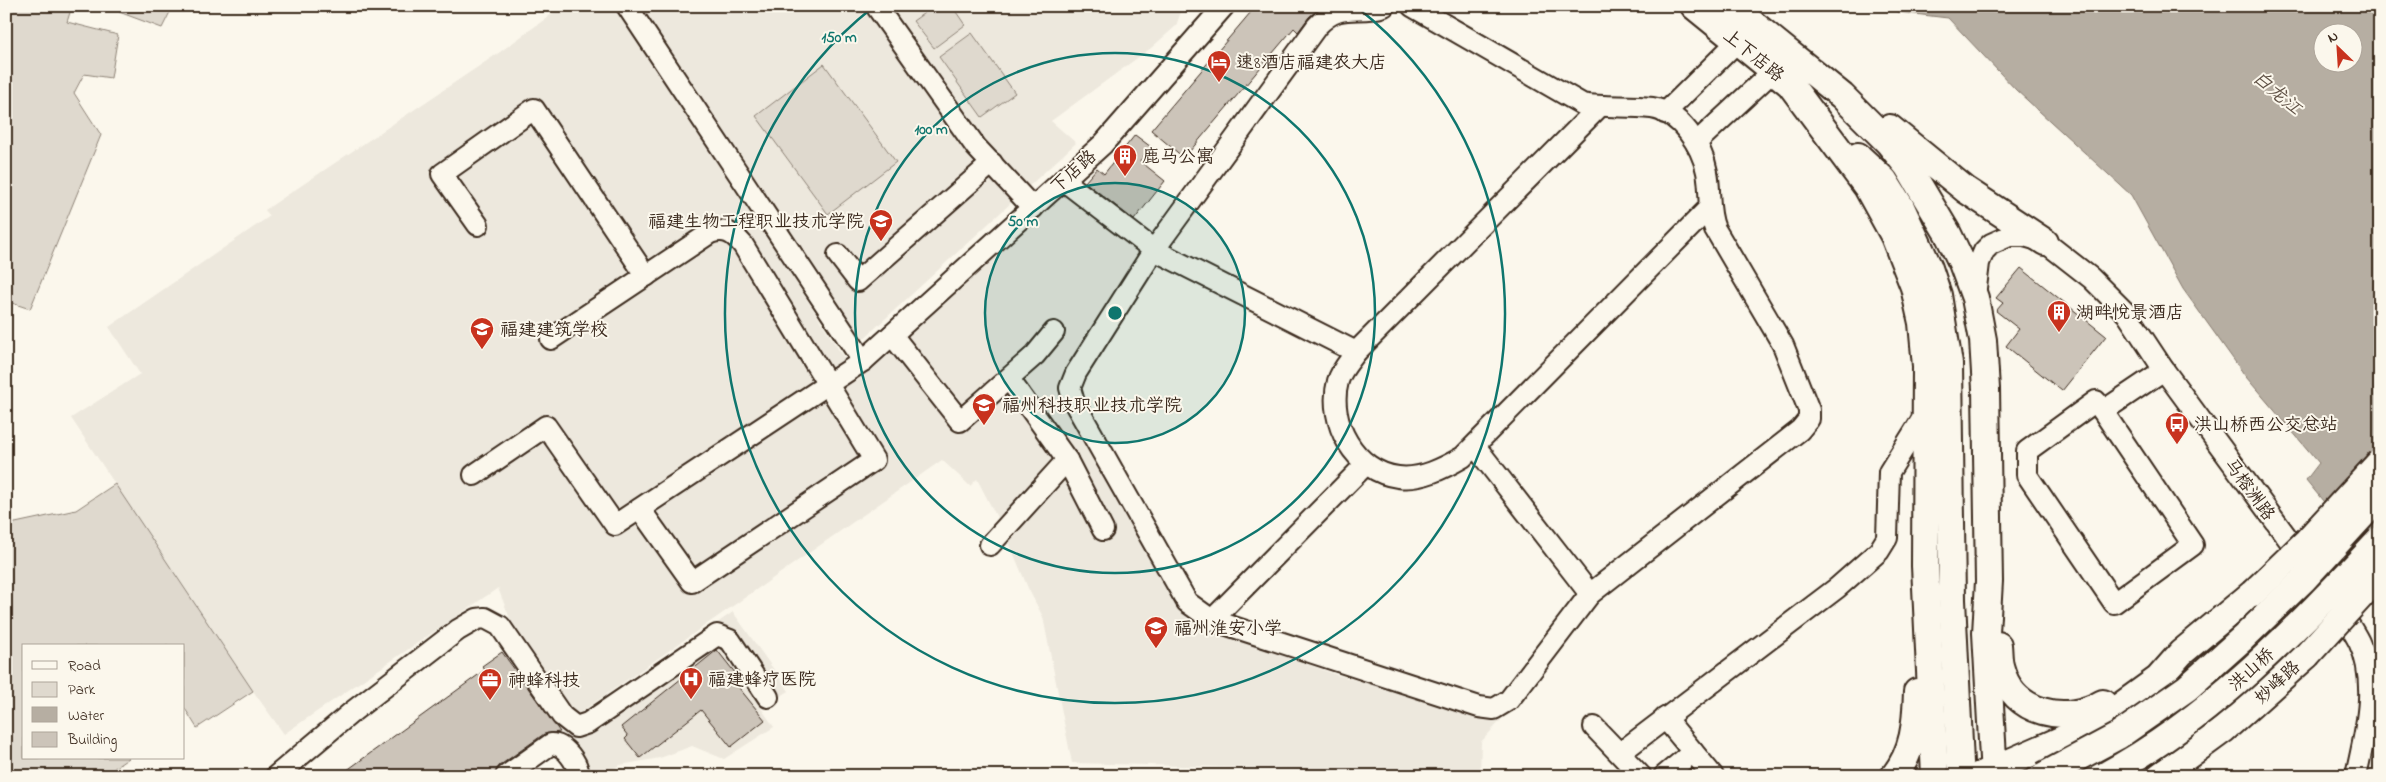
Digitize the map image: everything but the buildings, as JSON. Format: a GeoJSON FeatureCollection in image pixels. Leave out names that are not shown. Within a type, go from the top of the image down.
{"type":"FeatureCollection","features":[{"type":"Feature","properties":{"kind":"main road","name":"上下店路"},"geometry":{"type":"LineString","coordinates":[[1694,6],[1746,32],[1791,69]]}},
{"type":"Feature","properties":{"kind":"main road","name":"上下店路"},"geometry":{"type":"LineString","coordinates":[[1730,6],[1746,32]]}},
{"type":"Feature","properties":{"kind":"main road"},"geometry":{"type":"LineString","coordinates":[[1791,69],[1842,96],[1898,134],[1966,190],[2044,242]]}},
{"type":"Feature","properties":{"kind":"main road"},"geometry":{"type":"LineString","coordinates":[[1791,69],[1810,110],[1867,187],[1894,236],[1914,287],[1924,341],[1925,566],[1935,776]]}},
{"type":"Feature","properties":{"kind":"main road"},"geometry":{"type":"LineString","coordinates":[[1842,96],[1888,142],[1908,167],[1948,234],[1962,263],[1975,298],[1982,333],[1985,379],[1989,582],[1979,769]]}},
{"type":"Feature","properties":{"kind":"main road"},"geometry":{"type":"LineString","coordinates":[[1842,96],[1882,148],[1916,205],[1938,255],[1949,292],[1960,394],[1963,643],[1979,769]]}},
{"type":"Feature","properties":{"kind":"main road"},"geometry":{"type":"LineString","coordinates":[[1810,110],[1884,180],[1901,207],[1938,295],[1949,364],[1952,600],[1979,769]]}},
{"type":"Feature","properties":{"kind":"main road"},"geometry":{"type":"LineString","coordinates":[[1989,582],[2001,669],[2008,684],[2019,697],[2031,706],[2044,712],[2073,715],[2100,705],[2181,653],[2253,592],[2307,541],[2380,462]]}},
{"type":"Feature","properties":{"kind":"main road"},"geometry":{"type":"LineString","coordinates":[[2043,776],[2118,736],[2187,688],[2297,586],[2380,496]]}},
{"type":"Feature","properties":{"kind":"main road","name":"洪山桥"},"geometry":{"type":"LineString","coordinates":[[2104,776],[2172,733],[2234,685],[2289,634],[2380,540]]}},
{"type":"Feature","properties":{"kind":"main road"},"geometry":{"type":"LineString","coordinates":[[1894,776],[1910,749],[1914,732],[1925,566]]}},
{"type":"Feature","properties":{"kind":"main road","name":"妙峰路"},"geometry":{"type":"LineString","coordinates":[[2160,776],[2222,730],[2307,655],[2380,575]]}},
{"type":"Feature","properties":{"kind":"main road"},"geometry":{"type":"LineString","coordinates":[[1979,769],[2079,732],[2111,713],[2158,679],[2181,653]]}},
{"type":"Feature","properties":{"kind":"street"},"geometry":{"type":"LineString","coordinates":[[627,6],[863,361]]}},
{"type":"Feature","properties":{"kind":"street"},"geometry":{"type":"LineString","coordinates":[[876,6],[976,147],[1033,208]]}},
{"type":"Feature","properties":{"kind":"street","name":"下店路"},"geometry":{"type":"LineString","coordinates":[[474,475],[546,426],[615,526],[863,361],[1033,208],[1120,125],[1224,6]]}},
{"type":"Feature","properties":{"kind":"street"},"geometry":{"type":"LineString","coordinates":[[1384,6],[1342,10],[1323,20],[1306,39],[1154,250],[1076,373],[1070,388],[1074,402],[1187,602],[1212,620],[1479,707],[1494,709],[1510,700],[1590,594],[1800,430],[1809,419],[1806,400],[1784,345],[1715,229],[1709,208],[1707,170],[1696,143],[1688,131],[1665,112],[1654,108],[1599,107],[1582,104],[1412,6]]}},
{"type":"Feature","properties":{"kind":"street"},"geometry":{"type":"LineString","coordinates":[[1665,112],[1746,32]]}},
{"type":"Feature","properties":{"kind":"street"},"geometry":{"type":"LineString","coordinates":[[1696,143],[1791,69]]}},
{"type":"Feature","properties":{"kind":"street"},"geometry":{"type":"LineString","coordinates":[[1599,107],[1356,352],[1338,380],[1336,398],[1338,417],[1344,435],[1354,452],[1365,464],[1398,477],[1415,476],[1446,467],[1475,446],[1709,208]]}},
{"type":"Feature","properties":{"kind":"street"},"geometry":{"type":"LineString","coordinates":[[478,225],[442,174],[534,109],[646,276]]}},
{"type":"Feature","properties":{"kind":"street"},"geometry":{"type":"LineString","coordinates":[[838,255],[858,281],[992,163]]}},
{"type":"Feature","properties":{"kind":"street"},"geometry":{"type":"LineString","coordinates":[[1063,180],[1154,250],[1356,352]]}},
{"type":"Feature","properties":{"kind":"street"},"geometry":{"type":"LineString","coordinates":[[551,339],[710,233],[720,230],[735,235],[874,460],[692,582],[640,509]]}},
{"type":"Feature","properties":{"kind":"street"},"geometry":{"type":"LineString","coordinates":[[1975,298],[1979,263],[1991,244],[2009,236],[2024,236],[2044,242]]}},
{"type":"Feature","properties":{"kind":"street","name":"马榕洲路"},"geometry":{"type":"LineString","coordinates":[[2044,242],[2091,278],[2127,314],[2164,370],[2339,608],[2359,642],[2368,677],[2369,696],[2367,726],[2356,776]]}},
{"type":"Feature","properties":{"kind":"street"},"geometry":{"type":"LineString","coordinates":[[892,335],[960,422],[1035,356],[1054,332]]}},
{"type":"Feature","properties":{"kind":"street"},"geometry":{"type":"LineString","coordinates":[[2103,411],[2164,370]]}},
{"type":"Feature","properties":{"kind":"street"},"geometry":{"type":"LineString","coordinates":[[1009,378],[1067,460],[1103,530]]}},
{"type":"Feature","properties":{"kind":"street"},"geometry":{"type":"LineString","coordinates":[[2096,401],[2103,411],[2192,546],[2114,603],[2027,475],[2027,451],[2096,401]]}},
{"type":"Feature","properties":{"kind":"street"},"geometry":{"type":"LineString","coordinates":[[1620,753],[1837,588],[1880,551],[1887,538],[1889,472],[1924,416]]}},
{"type":"Feature","properties":{"kind":"street"},"geometry":{"type":"LineString","coordinates":[[1475,446],[1590,594]]}},
{"type":"Feature","properties":{"kind":"street"},"geometry":{"type":"LineString","coordinates":[[990,545],[1067,460]]}},
{"type":"Feature","properties":{"kind":"street"},"geometry":{"type":"LineString","coordinates":[[1212,620],[1365,464]]}},
{"type":"Feature","properties":{"kind":"street"},"geometry":{"type":"LineString","coordinates":[[276,776],[352,712],[458,630],[477,619],[485,618],[500,626],[562,716],[576,727],[588,723],[717,636],[730,640],[768,697]]}},
{"type":"Feature","properties":{"kind":"street"},"geometry":{"type":"LineString","coordinates":[[1665,718],[1713,776]]}},
{"type":"Feature","properties":{"kind":"street"},"geometry":{"type":"LineString","coordinates":[[1594,726],[1641,776]]}},
{"type":"Feature","properties":{"kind":"street"},"geometry":{"type":"LineString","coordinates":[[506,776],[551,744],[562,748],[578,768],[578,776]]}},
{"type":"Feature","properties":{"kind":"street"},"geometry":{"type":"LineString","coordinates":[[1664,776],[1693,752]]}},
{"type":"Feature","properties":{"kind":"shaded area","name":"福建建筑学校"},"geometry":{"type":"Polygon","coordinates":[[[563,6],[621,6],[858,380],[1065,192],[1142,250],[1061,392],[1189,622],[1337,675],[1501,720],[1481,742],[1480,776],[1319,776],[1293,769],[1072,763],[1043,617],[1028,588],[1005,533],[977,479],[970,486],[942,460],[574,717],[518,639],[498,588],[284,734],[253,691],[71,418],[140,374],[109,327],[270,216],[265,210],[500,52],[563,6]]]}},
{"type":"Feature","properties":{"kind":"shaded area","name":"福建生物工程职业技术学院"},"geometry":{"type":"Polygon","coordinates":[[[635,6],[1183,6],[1176,26],[1151,48],[1051,121],[1076,143],[860,342],[635,6]]]}},
{"type":"Feature","properties":{"kind":"shaded area","name":"福建蜂疗医院"},"geometry":{"type":"Polygon","coordinates":[[[733,612],[789,691],[761,708],[774,727],[724,759],[692,746],[660,758],[620,765],[604,776],[591,776],[560,732],[733,612]]]}},
{"type":"Feature","properties":{"kind":"green space"},"geometry":{"type":"Polygon","coordinates":[[[6,6],[72,6],[67,22],[118,35],[111,78],[84,74],[74,93],[101,135],[30,309],[6,301],[6,6]]]}},
{"type":"Feature","properties":{"kind":"green space"},"geometry":{"type":"Polygon","coordinates":[[[122,6],[173,6],[162,28],[119,12],[122,6]]]}},
{"type":"Feature","properties":{"kind":"green space"},"geometry":{"type":"Polygon","coordinates":[[[934,6],[952,6],[965,25],[934,48],[913,21],[934,6]]]}},
{"type":"Feature","properties":{"kind":"green space"},"geometry":{"type":"Polygon","coordinates":[[[972,33],[1015,93],[982,117],[939,57],[972,33]]]}},
{"type":"Feature","properties":{"kind":"green space"},"geometry":{"type":"Polygon","coordinates":[[[824,64],[896,162],[828,214],[756,116],[824,64]]]}},
{"type":"Feature","properties":{"kind":"green space"},"geometry":{"type":"Polygon","coordinates":[[[115,484],[253,691],[197,728],[185,709],[185,644],[22,644],[22,760],[126,760],[113,769],[115,776],[6,776],[6,525],[76,510],[115,484]]]}},
{"type":"Feature","properties":{"kind":"water","name":"白龙江"},"geometry":{"type":"Polygon","coordinates":[[[1889,6],[2380,6],[2380,571],[2306,480],[2319,463],[2246,377],[2183,289],[2131,195],[2016,90],[1948,18],[1897,12],[1889,6]]]}},
{"type":"Feature","properties":{"kind":"place","name":"速8酒店福建农大店"},"geometry":{"type":"Point","coordinates":[1219,83]}},
{"type":"Feature","properties":{"kind":"place","name":"鹿马公寓"},"geometry":{"type":"Point","coordinates":[1125,177]}},
{"type":"Feature","properties":{"kind":"place","name":"福建生物工程职业技术学院"},"geometry":{"type":"Point","coordinates":[881,242]}},
{"type":"Feature","properties":{"kind":"place","name":"湖畔悦景酒店"},"geometry":{"type":"Point","coordinates":[2059,333]}},
{"type":"Feature","properties":{"kind":"place","name":"福建建筑学校"},"geometry":{"type":"Point","coordinates":[482,350]}},
{"type":"Feature","properties":{"kind":"place","name":"福州科技职业技术学院"},"geometry":{"type":"Point","coordinates":[984,426]}},
{"type":"Feature","properties":{"kind":"place","name":"洪山桥西公交总站"},"geometry":{"type":"Point","coordinates":[2177,445]}},
{"type":"Feature","properties":{"kind":"place","name":"福州淮安小学"},"geometry":{"type":"Point","coordinates":[1156,649]}},
{"type":"Feature","properties":{"kind":"place","name":"福建蜂疗医院"},"geometry":{"type":"Point","coordinates":[691,700]}},
{"type":"Feature","properties":{"kind":"place","name":"神蜂科技"},"geometry":{"type":"Point","coordinates":[490,701]}}]}
